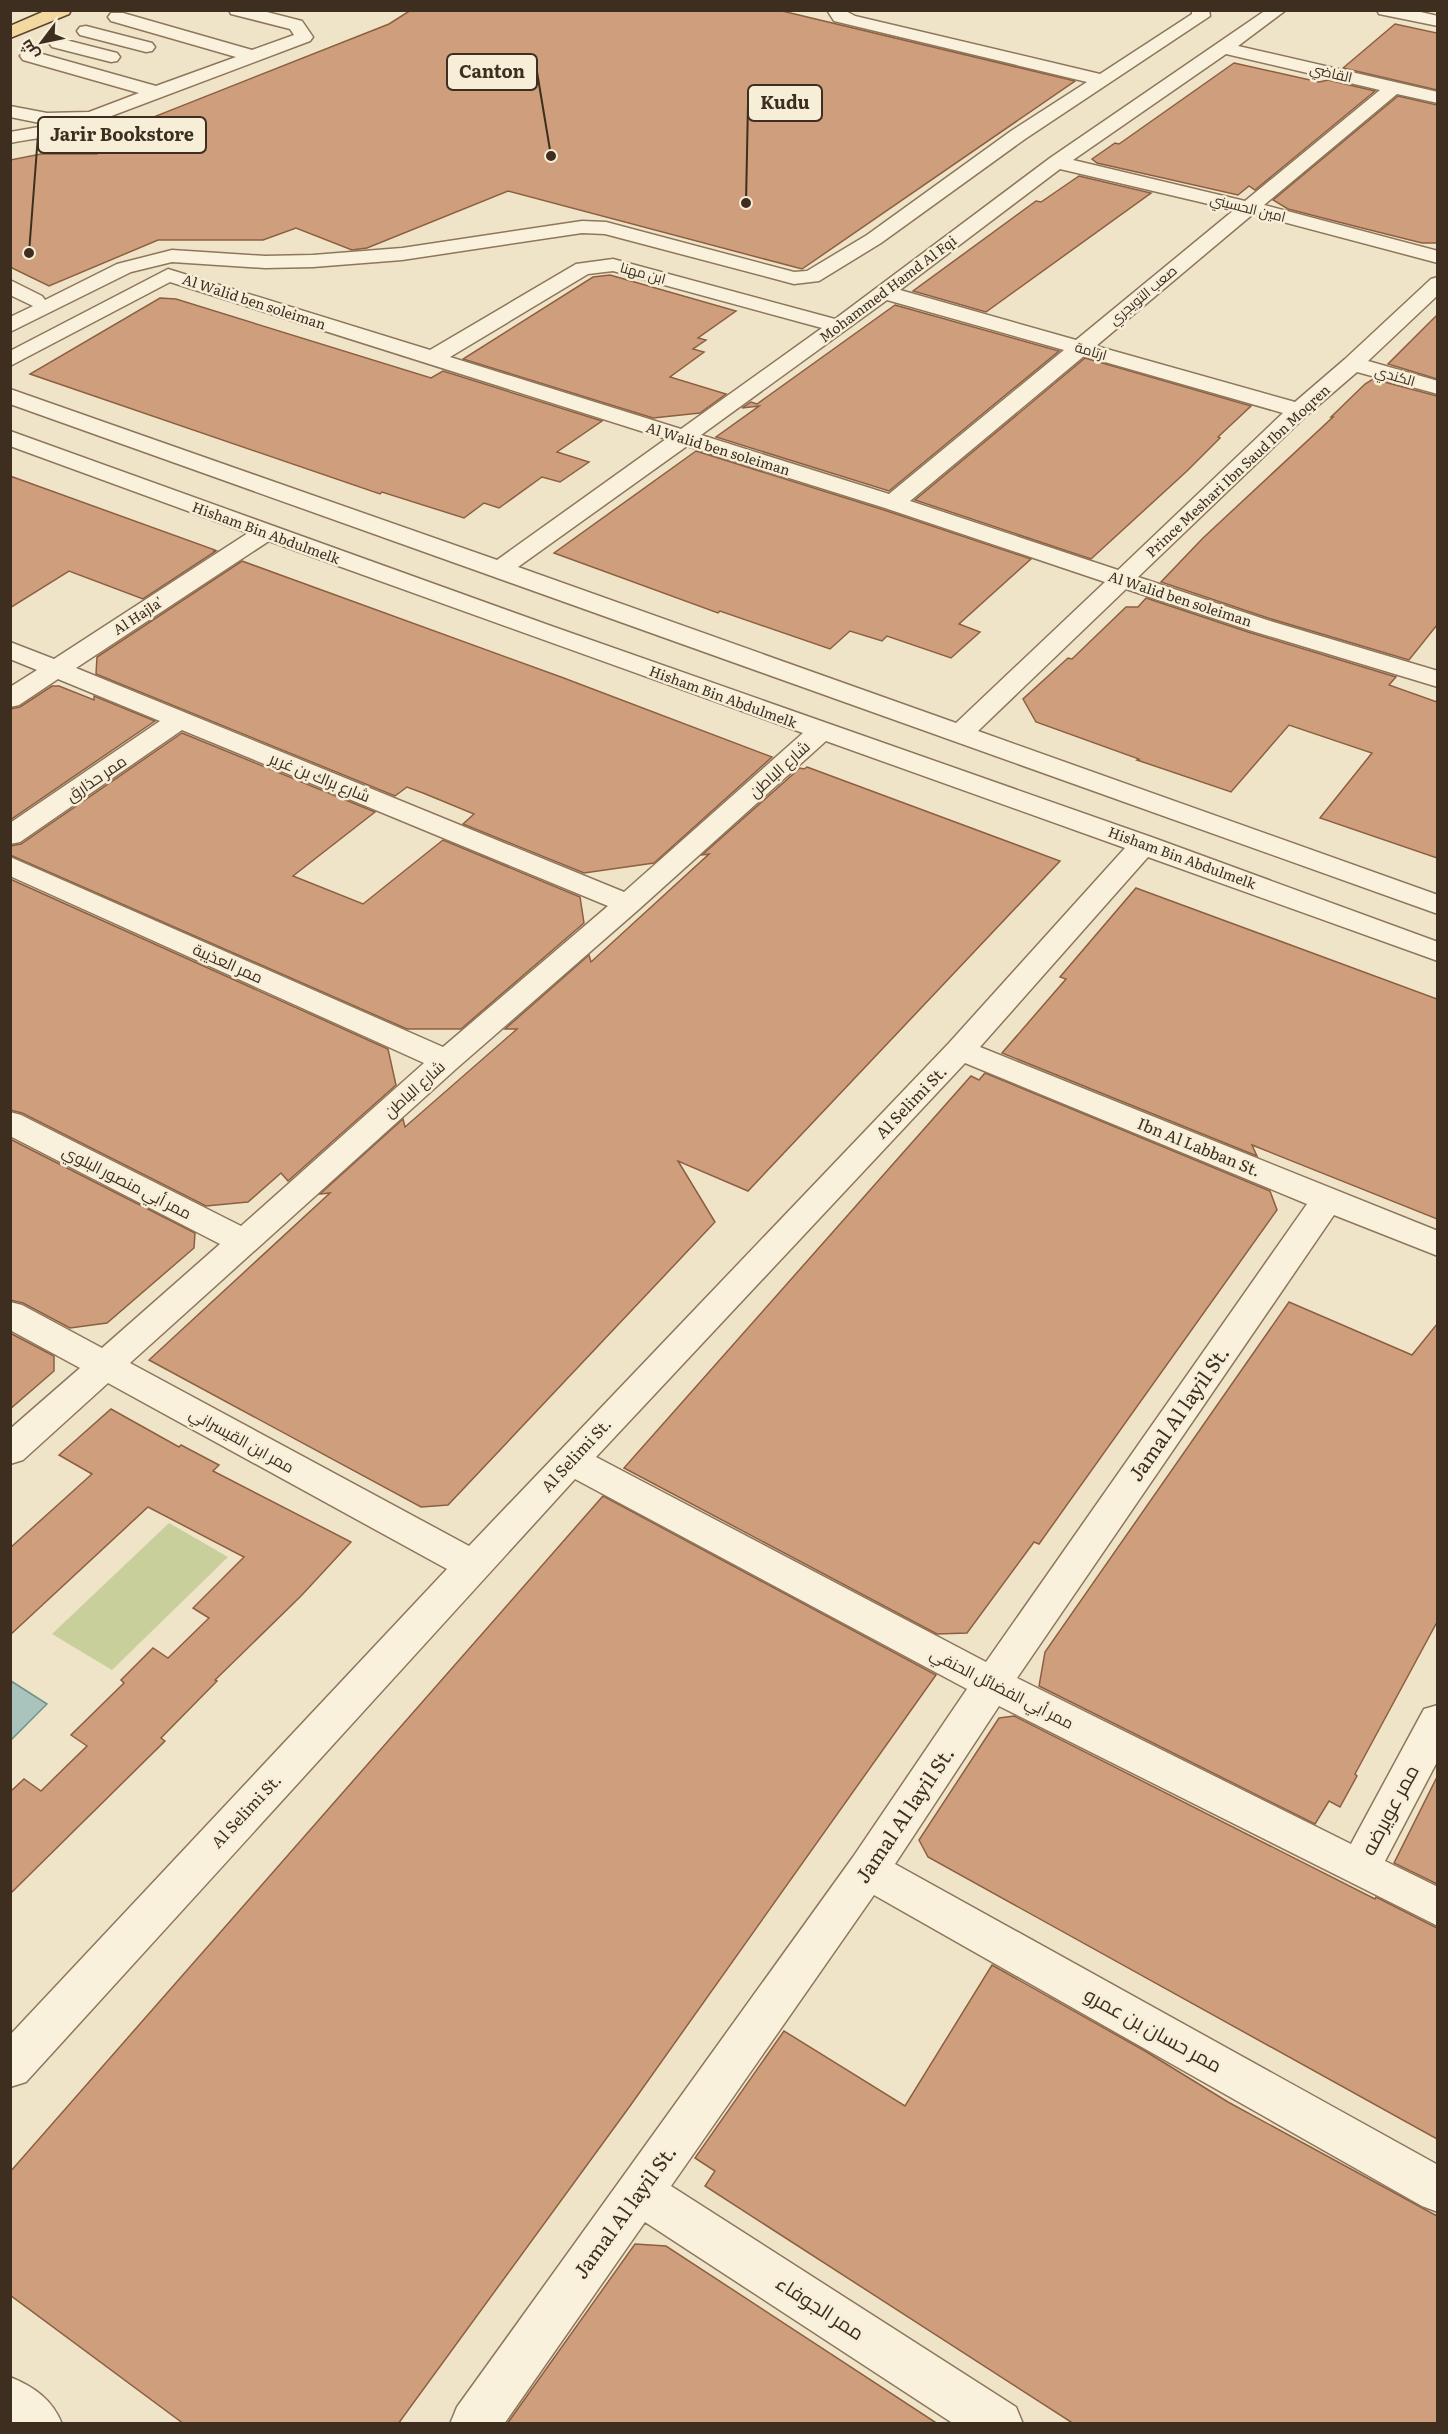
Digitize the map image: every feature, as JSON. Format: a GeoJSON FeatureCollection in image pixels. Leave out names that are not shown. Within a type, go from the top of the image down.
{"type":"FeatureCollection","features":[{"type":"Feature","properties":{"kind":"main road"},"geometry":{"type":"LineString","coordinates":[[10,33],[63,10]]}},
{"type":"Feature","properties":{"kind":"street"},"geometry":{"type":"LineString","coordinates":[[10,64],[124,14],[246,54],[304,37],[296,26],[237,10]]}},
{"type":"Feature","properties":{"kind":"street"},"geometry":{"type":"LineString","coordinates":[[264,10],[285,15],[305,13]]}},
{"type":"Feature","properties":{"kind":"street"},"geometry":{"type":"LineString","coordinates":[[835,10],[840,17],[851,20],[1102,80]]}},
{"type":"Feature","properties":{"kind":"street"},"geometry":{"type":"LineString","coordinates":[[10,326],[124,268],[172,256],[265,262],[402,254],[582,227],[606,228],[794,278],[812,277],[874,239],[1018,135],[1201,16],[1200,10]]}},
{"type":"Feature","properties":{"kind":"street","name":"Mohammed Hamd Al Fqi"},"geometry":{"type":"LineString","coordinates":[[500,569],[685,439],[1057,162],[1278,10]]}},
{"type":"Feature","properties":{"kind":"street"},"geometry":{"type":"LineString","coordinates":[[1385,10],[1437,21]]}},
{"type":"Feature","properties":{"kind":"street"},"geometry":{"type":"LineString","coordinates":[[86,31],[164,52]]}},
{"type":"Feature","properties":{"kind":"street"},"geometry":{"type":"LineString","coordinates":[[10,111],[61,119],[92,117],[220,68],[267,39],[255,34]]}},
{"type":"Feature","properties":{"kind":"street"},"geometry":{"type":"LineString","coordinates":[[58,43],[124,61]]}},
{"type":"Feature","properties":{"kind":"street"},"geometry":{"type":"LineString","coordinates":[[1024,60],[1044,47]]}},
{"type":"Feature","properties":{"kind":"street","name":"القاضي"},"geometry":{"type":"LineString","coordinates":[[1225,48],[1437,98]]}},
{"type":"Feature","properties":{"kind":"street"},"geometry":{"type":"LineString","coordinates":[[28,56],[157,92]]}},
{"type":"Feature","properties":{"kind":"street"},"geometry":{"type":"LineString","coordinates":[[197,62],[220,68]]}},
{"type":"Feature","properties":{"kind":"street"},"geometry":{"type":"LineString","coordinates":[[158,70],[191,79]]}},
{"type":"Feature","properties":{"kind":"street","name":"صعب التويجري"},"geometry":{"type":"LineString","coordinates":[[893,503],[1393,88]]}},
{"type":"Feature","properties":{"kind":"street"},"geometry":{"type":"LineString","coordinates":[[95,94],[127,104]]}},
{"type":"Feature","properties":{"kind":"street"},"geometry":{"type":"LineString","coordinates":[[30,97],[77,110],[61,119]]}},
{"type":"Feature","properties":{"kind":"street"},"geometry":{"type":"LineString","coordinates":[[15,131],[43,134],[62,127],[61,119]]}},
{"type":"Feature","properties":{"kind":"street","name":"امين الحسيني"},"geometry":{"type":"LineString","coordinates":[[1057,162],[1247,207],[1437,257]]}},
{"type":"Feature","properties":{"kind":"street"},"geometry":{"type":"LineString","coordinates":[[10,311],[122,260],[171,249],[234,253],[265,262]]}},
{"type":"Feature","properties":{"kind":"street","name":"ابن مهنا"},"geometry":{"type":"LineString","coordinates":[[431,359],[583,268],[613,265],[839,326]]}},
{"type":"Feature","properties":{"kind":"street","name":"Al Walid ben soleiman"},"geometry":{"type":"LineString","coordinates":[[10,360],[168,275],[893,503],[1258,625],[1432,670]]}},
{"type":"Feature","properties":{"kind":"street","name":"Prince Meshari Ibn Saud Ibn Moqren"},"geometry":{"type":"LineString","coordinates":[[960,734],[1299,410],[1353,364],[1437,283]]}},
{"type":"Feature","properties":{"kind":"street"},"geometry":{"type":"LineString","coordinates":[[10,286],[35,300]]}},
{"type":"Feature","properties":{"kind":"street","name":"ارتامة"},"geometry":{"type":"LineString","coordinates":[[883,292],[1299,410]]}},
{"type":"Feature","properties":{"kind":"street","name":"الكندي"},"geometry":{"type":"LineString","coordinates":[[1353,364],[1437,388]]}},
{"type":"Feature","properties":{"kind":"street"},"geometry":{"type":"LineString","coordinates":[[10,396],[1437,905]]}},
{"type":"Feature","properties":{"kind":"street","name":"Hisham Bin Abdulmelk"},"geometry":{"type":"LineString","coordinates":[[10,438],[265,533],[820,732],[1144,844],[1437,952]]}},
{"type":"Feature","properties":{"kind":"street","name":"Al Hajla'"},"geometry":{"type":"LineString","coordinates":[[10,699],[265,533]]}},
{"type":"Feature","properties":{"kind":"street","name":"شارع براك بن غرير"},"geometry":{"type":"LineString","coordinates":[[10,650],[628,904]]}},
{"type":"Feature","properties":{"kind":"street","name":"ممر حذارق"},"geometry":{"type":"LineString","coordinates":[[10,836],[181,719]]}},
{"type":"Feature","properties":{"kind":"street","name":"شارع الباطن"},"geometry":{"type":"LineString","coordinates":[[10,1450],[446,1061],[628,904],[820,732]]}},
{"type":"Feature","properties":{"kind":"street","name":"Al Selimi St."},"geometry":{"type":"LineString","coordinates":[[10,2067],[571,1460],[960,1050],[1144,844]]}},
{"type":"Feature","properties":{"kind":"street","name":"ممر العذيبة"},"geometry":{"type":"LineString","coordinates":[[10,865],[446,1061]]}},
{"type":"Feature","properties":{"kind":"street","name":"Ibn Al Labban St."},"geometry":{"type":"LineString","coordinates":[[960,1050],[1437,1244]]}},
{"type":"Feature","properties":{"kind":"street","name":"ممر أبي منصور البلوي"},"geometry":{"type":"LineString","coordinates":[[10,1122],[243,1241]]}},
{"type":"Feature","properties":{"kind":"street","name":"Jamal Al layil St."},"geometry":{"type":"LineString","coordinates":[[474,2424],[868,1870],[992,1684],[1327,1200]]}},
{"type":"Feature","properties":{"kind":"street","name":"ممر ابن القيسراني"},"geometry":{"type":"LineString","coordinates":[[10,1314],[473,1566]]}},
{"type":"Feature","properties":{"kind":"street","name":"ممر أبي الفضائل الحنفي"},"geometry":{"type":"LineString","coordinates":[[571,1460],[992,1684],[1360,1867],[1437,1908]]}},
{"type":"Feature","properties":{"kind":"street","name":"ممر عويرضه"},"geometry":{"type":"LineString","coordinates":[[1360,1867],[1437,1721]]}},
{"type":"Feature","properties":{"kind":"street","name":"ممر حسان بن عمرو"},"geometry":{"type":"LineString","coordinates":[[868,1870],[1437,2190]]}},
{"type":"Feature","properties":{"kind":"street","name":"ممر الجوفاء"},"geometry":{"type":"LineString","coordinates":[[640,2192],[999,2424]]}},
{"type":"Feature","properties":{"kind":"street"},"geometry":{"type":"LineString","coordinates":[[10,2402],[38,2424]]}},
{"type":"Feature","properties":{"kind":"green space"},"geometry":{"type":"Polygon","coordinates":[[[169,1523],[228,1557],[112,1670],[52,1634],[169,1523]]]}},
{"type":"Feature","properties":{"kind":"water"},"geometry":{"type":"Polygon","coordinates":[[[11,1681],[47,1704],[10,1740],[11,1681]]]}},
{"type":"Feature","properties":{"kind":"building"},"geometry":{"type":"Polygon","coordinates":[[[411,10],[778,10],[1075,81],[802,269],[508,191],[367,248],[352,250],[296,228],[263,240],[158,240],[49,286],[10,267],[10,160],[41,154],[97,154],[113,133],[389,24],[411,10]]]}},
{"type":"Feature","properties":{"kind":"building"},"geometry":{"type":"Polygon","coordinates":[[[1395,24],[1437,33],[1437,90],[1343,68],[1395,24]]]}},
{"type":"Feature","properties":{"kind":"building"},"geometry":{"type":"Polygon","coordinates":[[[1234,63],[1319,82],[1328,80],[1375,91],[1255,190],[1249,186],[1238,195],[1097,163],[1092,159],[1115,143],[1119,144],[1234,63]]]}},
{"type":"Feature","properties":{"kind":"building"},"geometry":{"type":"Polygon","coordinates":[[[1398,96],[1437,105],[1437,243],[1422,243],[1288,209],[1273,200],[1398,96]]]}},
{"type":"Feature","properties":{"kind":"building"},"geometry":{"type":"Polygon","coordinates":[[[1079,176],[1151,193],[986,312],[913,291],[1036,201],[1041,202],[1079,176]]]}},
{"type":"Feature","properties":{"kind":"building"},"geometry":{"type":"Polygon","coordinates":[[[610,275],[736,311],[698,338],[706,340],[693,349],[704,352],[670,377],[726,394],[700,413],[653,418],[463,359],[593,277],[610,275]]]}},
{"type":"Feature","properties":{"kind":"building"},"geometry":{"type":"Polygon","coordinates":[[[160,298],[176,299],[431,378],[443,371],[602,421],[557,452],[589,462],[560,482],[542,477],[499,508],[484,503],[464,518],[382,492],[380,494],[30,374],[160,298]]]}},
{"type":"Feature","properties":{"kind":"building"},"geometry":{"type":"Polygon","coordinates":[[[895,305],[1059,351],[889,491],[716,437],[759,406],[742,408],[751,402],[757,404],[895,305]]]}},
{"type":"Feature","properties":{"kind":"building"},"geometry":{"type":"Polygon","coordinates":[[[1437,315],[1437,379],[1388,364],[1437,315]]]}},
{"type":"Feature","properties":{"kind":"building"},"geometry":{"type":"Polygon","coordinates":[[[1085,358],[1251,406],[1187,471],[1091,559],[915,500],[1085,358]]]}},
{"type":"Feature","properties":{"kind":"building"},"geometry":{"type":"Polygon","coordinates":[[[1373,379],[1437,396],[1437,625],[1409,660],[1268,618],[1161,582],[1203,538],[1333,417],[1331,417],[1365,384],[1373,379]]]}},
{"type":"Feature","properties":{"kind":"building"},"geometry":{"type":"Polygon","coordinates":[[[696,451],[1031,559],[959,624],[980,632],[951,658],[887,636],[882,641],[850,631],[830,649],[720,611],[718,613],[554,553],[696,451]]]}},
{"type":"Feature","properties":{"kind":"building"},"geometry":{"type":"Polygon","coordinates":[[[10,476],[216,551],[143,599],[69,571],[10,608],[10,476]]]}},
{"type":"Feature","properties":{"kind":"building"},"geometry":{"type":"Polygon","coordinates":[[[242,561],[561,677],[772,757],[654,863],[584,873],[463,824],[474,814],[423,793],[407,787],[395,796],[96,674],[97,657],[242,561]]]}},
{"type":"Feature","properties":{"kind":"building"},"geometry":{"type":"Polygon","coordinates":[[[1146,598],[1396,677],[1389,685],[1437,702],[1437,858],[1320,818],[1372,753],[1289,725],[1231,792],[1036,722],[1023,699],[1068,658],[1072,659],[1126,607],[1138,607],[1146,598]]]}},
{"type":"Feature","properties":{"kind":"building"},"geometry":{"type":"Polygon","coordinates":[[[52,686],[59,686],[94,700],[94,696],[155,721],[10,820],[10,709],[20,707],[52,686]]]}},
{"type":"Feature","properties":{"kind":"building"},"geometry":{"type":"Polygon","coordinates":[[[182,733],[375,812],[293,876],[363,904],[443,840],[580,897],[584,923],[461,1029],[407,1029],[10,855],[10,846],[21,844],[182,733]]]}},
{"type":"Feature","properties":{"kind":"building"},"geometry":{"type":"Polygon","coordinates":[[[807,767],[1060,861],[748,1191],[678,1161],[715,1222],[448,1505],[421,1507],[149,1360],[330,1193],[320,1194],[403,1119],[405,1127],[517,1029],[505,1029],[589,955],[591,962],[709,854],[702,855],[800,768],[807,767]]]}},
{"type":"Feature","properties":{"kind":"building"},"geometry":{"type":"Polygon","coordinates":[[[10,879],[388,1049],[396,1085],[288,1181],[281,1173],[248,1202],[206,1206],[22,1113],[10,1110],[10,879]]]}},
{"type":"Feature","properties":{"kind":"building"},"geometry":{"type":"Polygon","coordinates":[[[1136,888],[1437,999],[1437,1219],[1252,1145],[1257,1156],[1002,1053],[1066,979],[1060,977],[1136,888]]]}},
{"type":"Feature","properties":{"kind":"building"},"geometry":{"type":"Polygon","coordinates":[[[985,1073],[1270,1191],[1277,1210],[1039,1544],[1034,1542],[967,1633],[937,1634],[624,1468],[971,1076],[979,1080],[985,1073]]]}},
{"type":"Feature","properties":{"kind":"building"},"geometry":{"type":"Polygon","coordinates":[[[10,1139],[195,1233],[194,1248],[107,1323],[70,1328],[23,1303],[10,1300],[10,1139]]]}},
{"type":"Feature","properties":{"kind":"building"},"geometry":{"type":"Polygon","coordinates":[[[1289,1302],[1412,1355],[1437,1324],[1437,1622],[1355,1774],[1357,1776],[1340,1807],[1329,1801],[1315,1824],[1039,1686],[1045,1652],[1289,1302]]]}},
{"type":"Feature","properties":{"kind":"building"},"geometry":{"type":"Polygon","coordinates":[[[10,1333],[54,1356],[54,1371],[10,1409],[10,1333]]]}},
{"type":"Feature","properties":{"kind":"building"},"geometry":{"type":"Polygon","coordinates":[[[111,1409],[179,1447],[181,1445],[219,1465],[213,1471],[351,1542],[301,1596],[215,1680],[217,1681],[161,1738],[165,1741],[10,1894],[10,1792],[24,1779],[41,1791],[87,1746],[71,1735],[124,1683],[121,1680],[153,1648],[168,1658],[209,1618],[193,1608],[244,1557],[148,1507],[10,1635],[10,1548],[92,1474],[59,1455],[111,1409]]]}},
{"type":"Feature","properties":{"kind":"building"},"geometry":{"type":"Polygon","coordinates":[[[603,1496],[936,1675],[630,2106],[398,2424],[184,2424],[10,2295],[10,2172],[603,1496]]]}},
{"type":"Feature","properties":{"kind":"building"},"geometry":{"type":"Polygon","coordinates":[[[1014,1716],[1375,1899],[1376,1897],[1437,1928],[1437,2139],[928,1857],[919,1840],[999,1718],[1014,1716]]]}},
{"type":"Feature","properties":{"kind":"building"},"geometry":{"type":"Polygon","coordinates":[[[1437,1777],[1437,1884],[1394,1863],[1437,1777]]]}},
{"type":"Feature","properties":{"kind":"building"},"geometry":{"type":"Polygon","coordinates":[[[992,1965],[1145,2051],[1228,2102],[1437,2216],[1437,2424],[1074,2424],[705,2186],[715,2171],[695,2158],[784,2031],[905,2106],[992,1965]]]}},
{"type":"Feature","properties":{"kind":"building"},"geometry":{"type":"Polygon","coordinates":[[[635,2244],[666,2246],[938,2424],[507,2424],[635,2244]]]}},
{"type":"Feature","properties":{"kind":"place","name":"Canton"},"geometry":{"type":"Point","coordinates":[551,156]}},
{"type":"Feature","properties":{"kind":"place","name":"Kudu"},"geometry":{"type":"Point","coordinates":[746,203]}},
{"type":"Feature","properties":{"kind":"place","name":"Jarir Bookstore"},"geometry":{"type":"Point","coordinates":[29,253]}}]}
